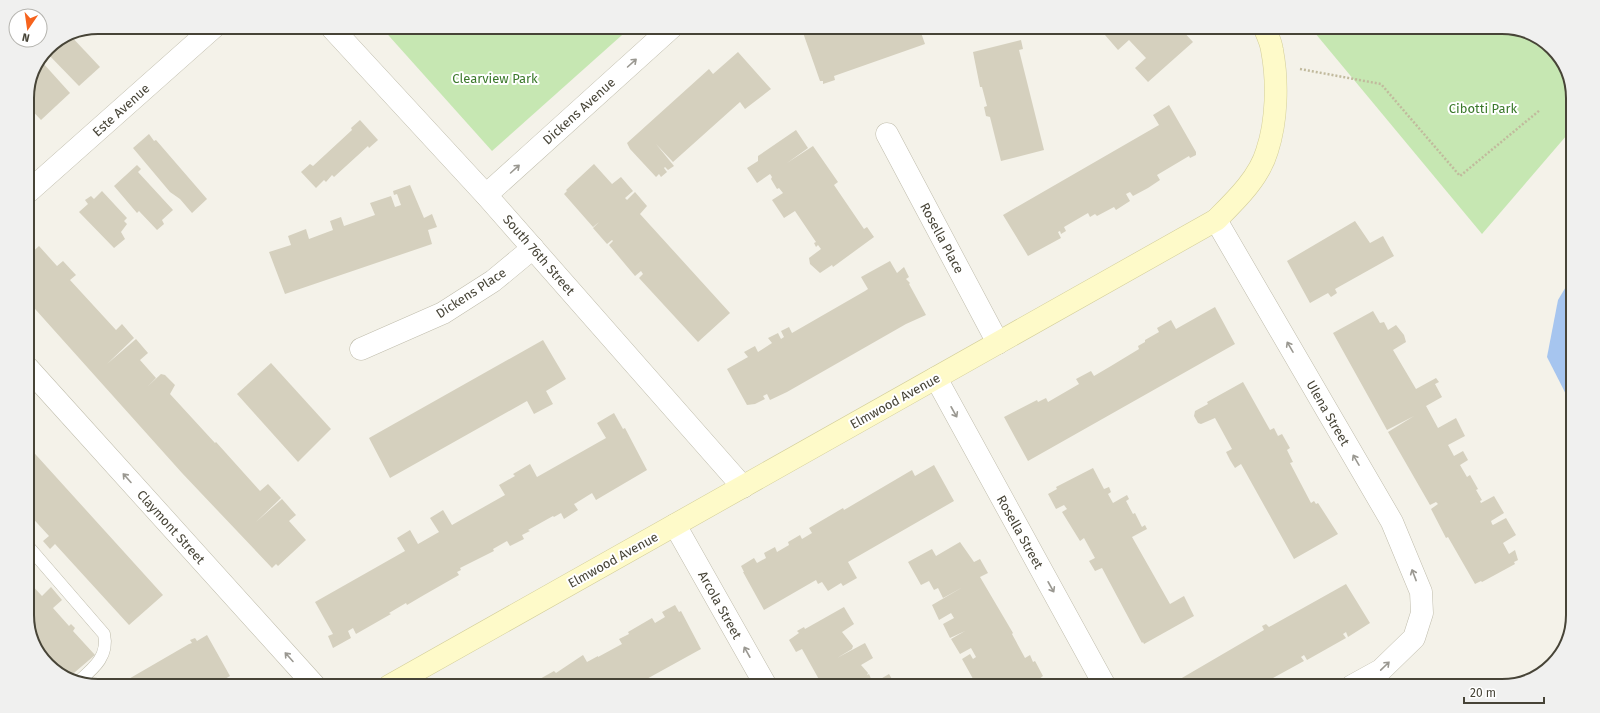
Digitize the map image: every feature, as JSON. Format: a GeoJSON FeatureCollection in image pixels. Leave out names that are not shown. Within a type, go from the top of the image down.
{"type":"FeatureCollection","features":[{"type":"Feature","properties":{"kind":"street","name":"Este Avenue"},"geometry":{"type":"LineString","coordinates":[[34,187],[206,34]]}},
{"type":"Feature","properties":{"kind":"street","name":"South 76th Street"},"geometry":{"type":"LineString","coordinates":[[337,34],[533,248],[743,487]]}},
{"type":"Feature","properties":{"kind":"street","name":"Dickens Avenue"},"geometry":{"type":"LineString","coordinates":[[486,196],[664,34]]}},
{"type":"Feature","properties":{"kind":"street","name":"Elmwood Avenue"},"geometry":{"type":"LineString","coordinates":[[401,679],[1216,220],[1240,196],[1257,172],[1267,152],[1275,103],[1274,64],[1272,49],[1267,34]]}},
{"type":"Feature","properties":{"kind":"street","name":"Rosella Place"},"geometry":{"type":"LineString","coordinates":[[887,134],[998,343]]}},
{"type":"Feature","properties":{"kind":"street","name":"Ulena Street"},"geometry":{"type":"LineString","coordinates":[[1216,220],[1392,522],[1421,592],[1422,613],[1414,638],[1381,670],[1365,679]]}},
{"type":"Feature","properties":{"kind":"street","name":"Dickens Place"},"geometry":{"type":"LineString","coordinates":[[361,349],[444,314],[493,281],[533,248]]}},
{"type":"Feature","properties":{"kind":"street","name":"Claymont Street"},"geometry":{"type":"LineString","coordinates":[[34,376],[309,679]]}},
{"type":"Feature","properties":{"kind":"street","name":"Rosella Street"},"geometry":{"type":"LineString","coordinates":[[936,378],[1101,679]]}},
{"type":"Feature","properties":{"kind":"street","name":"Arcola Street"},"geometry":{"type":"LineString","coordinates":[[675,525],[762,679]]}},
{"type":"Feature","properties":{"kind":"lane"},"geometry":{"type":"LineString","coordinates":[[34,553],[104,634],[106,642],[102,659],[83,677]]}},
{"type":"Feature","properties":{"kind":"path"},"geometry":{"type":"LineString","coordinates":[[1274,64],[1381,84],[1460,176],[1540,110]]}},
{"type":"Feature","properties":{"kind":"green space","name":"Clearview Park"},"geometry":{"type":"Polygon","coordinates":[[[387,34],[623,34],[492,151],[387,34]]]}},
{"type":"Feature","properties":{"kind":"green space","name":"Cibotti Park"},"geometry":{"type":"Polygon","coordinates":[[[1316,34],[1514,35],[1526,39],[1541,47],[1553,59],[1563,78],[1565,86],[1566,136],[1482,234],[1316,34]]]}},
{"type":"Feature","properties":{"kind":"water"},"geometry":{"type":"Polygon","coordinates":[[[1566,287],[1566,394],[1547,357],[1558,300],[1566,287]]]}},
{"type":"Feature","properties":{"kind":"building"},"geometry":{"type":"Polygon","coordinates":[[[803,34],[921,34],[925,44],[834,76],[835,80],[823,84],[823,81],[820,81],[803,34]]]}},
{"type":"Feature","properties":{"kind":"building"},"geometry":{"type":"Polygon","coordinates":[[[1186,34],[1193,42],[1148,82],[1135,68],[1146,58],[1129,40],[1118,50],[1105,35],[1186,34]]]}},
{"type":"Feature","properties":{"kind":"building"},"geometry":{"type":"Polygon","coordinates":[[[74,39],[100,67],[79,86],[50,56],[63,45],[74,39]]]}},
{"type":"Feature","properties":{"kind":"building"},"geometry":{"type":"Polygon","coordinates":[[[1021,40],[1023,49],[1019,50],[1044,150],[1001,161],[990,117],[986,116],[984,107],[987,106],[982,87],[980,87],[973,52],[1021,40]]]}},
{"type":"Feature","properties":{"kind":"building"},"geometry":{"type":"Polygon","coordinates":[[[738,52],[771,89],[745,109],[740,102],[673,162],[656,144],[674,166],[668,170],[665,167],[664,168],[667,172],[661,177],[659,174],[656,177],[630,149],[627,143],[709,69],[713,74],[738,52]]]}},
{"type":"Feature","properties":{"kind":"building"},"geometry":{"type":"Polygon","coordinates":[[[44,64],[70,93],[41,120],[34,112],[34,94],[36,82],[44,64]]]}},
{"type":"Feature","properties":{"kind":"building"},"geometry":{"type":"Polygon","coordinates":[[[1169,105],[1196,152],[1196,155],[1190,158],[1189,156],[1157,175],[1160,180],[1148,188],[1133,196],[1130,192],[1126,194],[1130,201],[1116,210],[1114,207],[1097,216],[1095,214],[1090,217],[1088,213],[1064,227],[1066,231],[1061,234],[1060,231],[1058,232],[1061,238],[1028,256],[1003,215],[1159,125],[1153,115],[1169,105]]]}},
{"type":"Feature","properties":{"kind":"building"},"geometry":{"type":"Polygon","coordinates":[[[360,120],[378,140],[369,148],[368,146],[334,177],[332,175],[326,182],[324,180],[316,188],[301,172],[310,164],[313,166],[352,130],[351,128],[360,120]]]}},
{"type":"Feature","properties":{"kind":"building"},"geometry":{"type":"Polygon","coordinates":[[[796,130],[808,148],[787,163],[813,146],[838,182],[834,185],[864,229],[867,227],[874,237],[833,267],[832,265],[820,273],[810,264],[809,258],[821,249],[818,245],[816,247],[814,243],[816,242],[795,211],[784,218],[772,200],[783,193],[779,188],[777,189],[771,179],[772,177],[770,174],[757,183],[747,168],[758,161],[758,156],[796,130]]]}},
{"type":"Feature","properties":{"kind":"building"},"geometry":{"type":"Polygon","coordinates":[[[149,134],[154,141],[156,140],[207,199],[192,213],[180,199],[170,192],[133,148],[149,134]]]}},
{"type":"Feature","properties":{"kind":"building"},"geometry":{"type":"Polygon","coordinates":[[[594,164],[612,184],[621,177],[633,191],[625,198],[627,200],[635,192],[647,206],[640,214],[730,313],[698,342],[639,278],[643,274],[641,271],[635,276],[609,245],[613,241],[612,240],[607,244],[593,228],[599,222],[593,227],[564,194],[567,191],[566,190],[594,164]]]}},
{"type":"Feature","properties":{"kind":"building"},"geometry":{"type":"Polygon","coordinates":[[[137,165],[141,169],[138,172],[173,210],[162,220],[164,224],[157,230],[139,211],[137,213],[114,186],[137,165]]]}},
{"type":"Feature","properties":{"kind":"building"},"geometry":{"type":"Polygon","coordinates":[[[410,185],[424,218],[432,214],[437,227],[428,230],[432,244],[285,294],[269,252],[291,245],[288,236],[306,229],[309,239],[333,230],[330,221],[341,217],[344,226],[375,215],[370,203],[391,196],[395,207],[401,205],[397,194],[394,195],[393,191],[410,185]]]}},
{"type":"Feature","properties":{"kind":"building"},"geometry":{"type":"Polygon","coordinates":[[[102,191],[127,218],[124,221],[127,224],[121,232],[125,239],[114,248],[79,212],[88,204],[85,200],[91,196],[94,199],[102,191]]]}},
{"type":"Feature","properties":{"kind":"building"},"geometry":{"type":"Polygon","coordinates":[[[1355,221],[1370,243],[1383,236],[1394,256],[1335,289],[1337,293],[1331,297],[1328,293],[1310,303],[1287,261],[1355,221]]]}},
{"type":"Feature","properties":{"kind":"building"},"geometry":{"type":"Polygon","coordinates":[[[39,246],[57,266],[63,261],[76,275],[70,280],[116,330],[122,324],[134,338],[107,364],[136,339],[148,353],[140,360],[156,378],[147,387],[161,374],[165,375],[175,385],[170,394],[260,491],[268,484],[281,498],[256,522],[282,499],[296,515],[289,521],[306,540],[278,566],[276,564],[272,568],[182,473],[34,308],[34,251],[39,246]]]}},
{"type":"Feature","properties":{"kind":"building"},"geometry":{"type":"Polygon","coordinates":[[[890,261],[897,273],[904,267],[909,277],[906,279],[910,283],[909,284],[926,315],[906,324],[787,392],[770,400],[767,394],[763,396],[765,399],[755,404],[747,405],[727,369],[748,357],[744,352],[755,346],[758,352],[772,343],[768,338],[778,333],[781,339],[784,337],[781,331],[789,327],[792,333],[865,291],[868,289],[861,277],[890,261]]]}},
{"type":"Feature","properties":{"kind":"building"},"geometry":{"type":"Polygon","coordinates":[[[1215,307],[1235,344],[1028,461],[1004,417],[1037,400],[1038,402],[1046,398],[1048,402],[1079,384],[1076,379],[1091,371],[1094,376],[1139,349],[1138,346],[1145,342],[1145,340],[1159,332],[1157,328],[1171,320],[1176,329],[1215,307]]]}},
{"type":"Feature","properties":{"kind":"building"},"geometry":{"type":"Polygon","coordinates":[[[1373,311],[1380,323],[1384,322],[1388,330],[1396,325],[1404,335],[1406,342],[1393,350],[1416,389],[1436,378],[1439,382],[1435,384],[1442,397],[1426,406],[1438,428],[1456,418],[1465,436],[1448,445],[1454,456],[1463,451],[1468,460],[1460,465],[1467,477],[1470,475],[1478,489],[1476,490],[1482,500],[1480,501],[1481,503],[1494,496],[1504,513],[1491,521],[1492,524],[1493,525],[1506,518],[1516,535],[1503,543],[1509,554],[1515,550],[1518,560],[1514,562],[1515,564],[1482,582],[1481,581],[1475,584],[1448,537],[1446,538],[1431,509],[1438,504],[1436,502],[1430,505],[1388,432],[1414,416],[1387,430],[1333,333],[1373,311]]]}},
{"type":"Feature","properties":{"kind":"building"},"geometry":{"type":"Polygon","coordinates":[[[543,340],[566,379],[546,391],[553,404],[534,414],[527,401],[390,478],[369,438],[543,340]]]}},
{"type":"Feature","properties":{"kind":"building"},"geometry":{"type":"Polygon","coordinates":[[[271,363],[331,429],[298,462],[237,394],[271,363]]]}},
{"type":"Feature","properties":{"kind":"building"},"geometry":{"type":"Polygon","coordinates":[[[1243,382],[1270,430],[1274,428],[1278,436],[1282,434],[1290,448],[1287,450],[1293,462],[1290,463],[1311,503],[1314,501],[1316,504],[1318,503],[1338,534],[1294,559],[1241,464],[1235,468],[1230,460],[1226,452],[1232,449],[1215,418],[1201,424],[1198,423],[1194,416],[1195,411],[1208,404],[1207,402],[1243,382]]]}},
{"type":"Feature","properties":{"kind":"building"},"geometry":{"type":"Polygon","coordinates":[[[614,413],[623,429],[625,428],[647,470],[596,500],[592,493],[574,504],[578,510],[564,519],[561,513],[554,517],[553,516],[528,530],[530,531],[522,535],[524,539],[510,546],[507,541],[493,549],[494,551],[460,568],[461,570],[457,572],[459,575],[407,605],[406,603],[389,613],[391,614],[356,634],[353,628],[348,631],[351,638],[333,648],[328,636],[333,634],[315,602],[405,551],[397,538],[410,530],[418,544],[439,532],[430,518],[443,510],[452,525],[505,495],[499,485],[515,476],[513,474],[530,464],[537,477],[606,438],[597,423],[614,413]]]}},
{"type":"Feature","properties":{"kind":"building"},"geometry":{"type":"Polygon","coordinates":[[[34,453],[163,595],[129,625],[55,544],[50,549],[43,541],[49,536],[34,520],[34,453]]]}},
{"type":"Feature","properties":{"kind":"building"},"geometry":{"type":"Polygon","coordinates":[[[934,465],[954,501],[848,562],[857,578],[843,586],[841,583],[828,591],[822,582],[818,584],[816,580],[764,610],[741,566],[754,558],[757,563],[766,558],[764,553],[775,547],[777,552],[789,545],[788,542],[800,535],[802,539],[812,533],[809,528],[843,508],[844,510],[912,470],[915,476],[934,465]]]}},
{"type":"Feature","properties":{"kind":"building"},"geometry":{"type":"Polygon","coordinates":[[[1093,468],[1104,489],[1109,487],[1111,492],[1108,494],[1113,503],[1127,495],[1129,499],[1126,501],[1133,514],[1135,513],[1142,527],[1145,525],[1147,529],[1132,537],[1170,604],[1184,596],[1194,616],[1144,644],[1143,642],[1142,643],[1102,568],[1095,571],[1089,561],[1095,558],[1084,538],[1080,541],[1062,512],[1067,509],[1064,505],[1056,509],[1048,494],[1057,489],[1056,487],[1093,468]]]}},
{"type":"Feature","properties":{"kind":"building"},"geometry":{"type":"Polygon","coordinates":[[[960,542],[974,562],[980,559],[988,573],[980,577],[1013,633],[1012,634],[1025,658],[1030,655],[1043,676],[1039,679],[973,679],[962,659],[970,654],[973,659],[976,657],[971,648],[960,654],[951,639],[965,631],[950,638],[943,624],[954,618],[951,613],[939,620],[932,605],[963,587],[943,598],[938,588],[934,590],[929,581],[921,585],[908,562],[932,549],[936,556],[960,542]]]}},
{"type":"Feature","properties":{"kind":"building"},"geometry":{"type":"Polygon","coordinates":[[[1346,584],[1370,623],[1348,637],[1346,632],[1343,634],[1346,638],[1307,660],[1304,655],[1301,657],[1304,661],[1274,679],[1180,679],[1264,630],[1262,626],[1266,624],[1269,627],[1346,584]]]}},
{"type":"Feature","properties":{"kind":"building"},"geometry":{"type":"Polygon","coordinates":[[[34,587],[42,596],[51,587],[62,600],[53,608],[69,626],[71,624],[75,628],[73,631],[95,655],[73,674],[59,666],[50,657],[37,635],[35,627],[34,587]]]}},
{"type":"Feature","properties":{"kind":"building"},"geometry":{"type":"Polygon","coordinates":[[[675,605],[679,612],[681,611],[701,649],[647,679],[540,679],[554,671],[556,673],[583,655],[587,662],[622,644],[619,639],[629,634],[628,632],[652,618],[655,623],[665,617],[662,612],[675,605]]]}},
{"type":"Feature","properties":{"kind":"building"},"geometry":{"type":"Polygon","coordinates":[[[844,607],[854,624],[842,632],[853,646],[852,649],[837,658],[865,643],[873,658],[861,665],[871,679],[819,679],[802,649],[796,652],[789,640],[799,633],[797,631],[804,627],[805,629],[844,607]]]}},
{"type":"Feature","properties":{"kind":"building"},"geometry":{"type":"Polygon","coordinates":[[[207,635],[230,676],[225,679],[129,679],[192,643],[190,640],[195,638],[197,641],[207,635]]]}},
{"type":"Feature","properties":{"kind":"building"},"geometry":{"type":"Polygon","coordinates":[[[889,674],[892,679],[880,679],[889,674]]]}}]}
